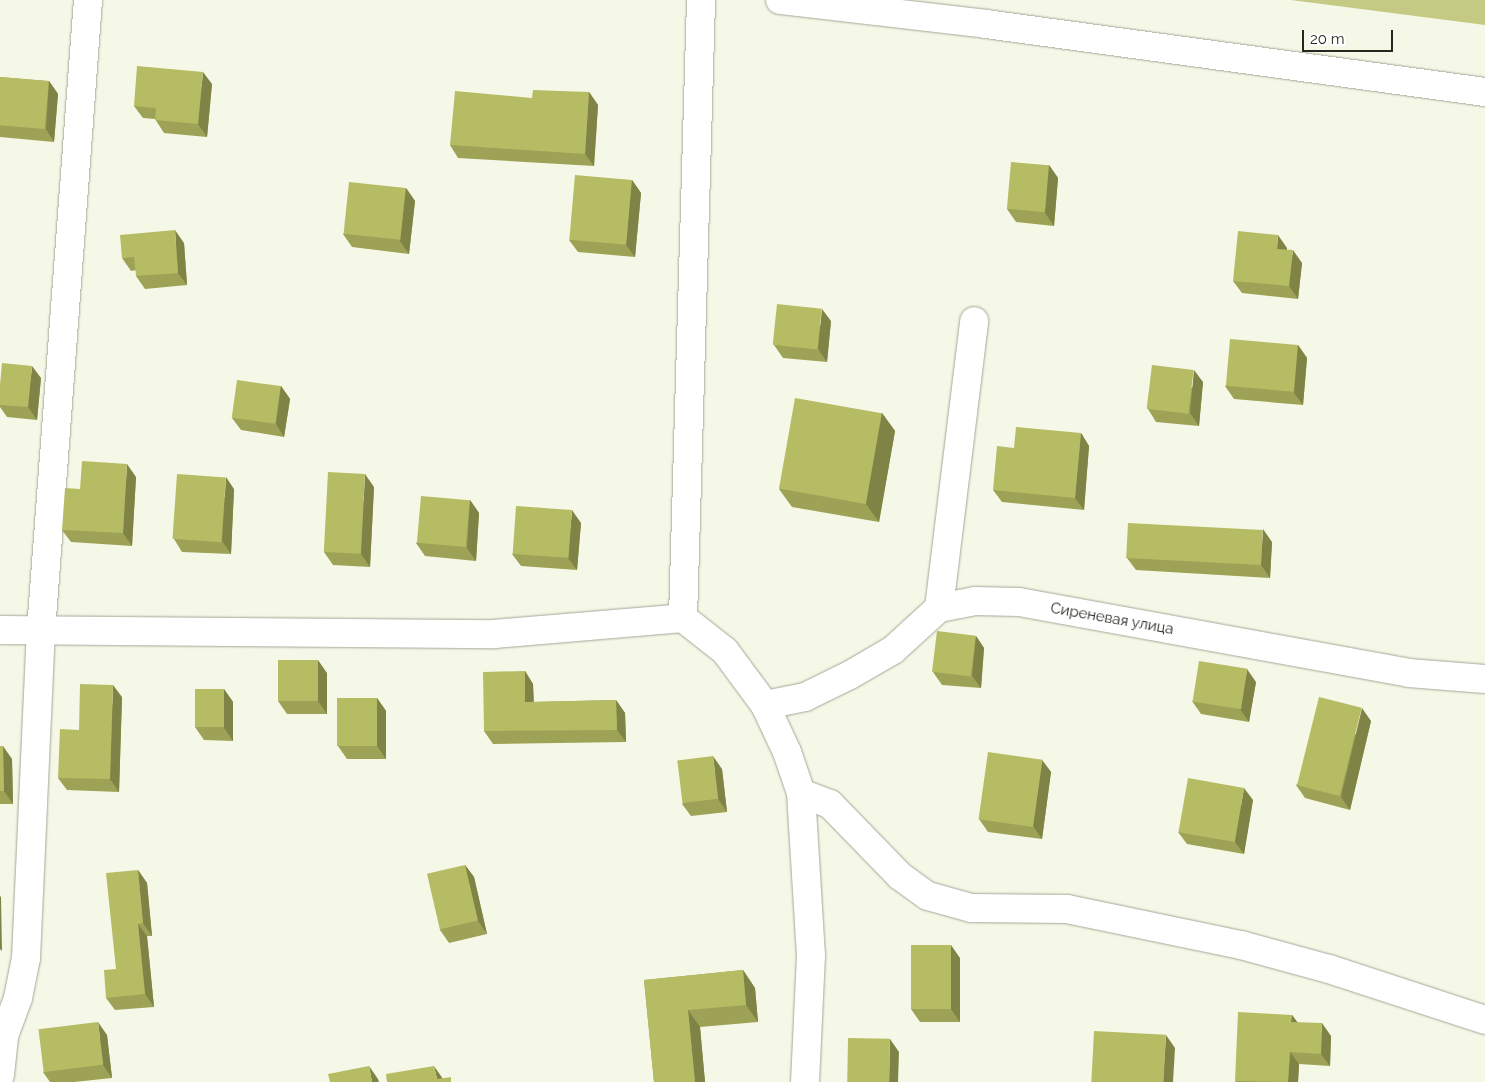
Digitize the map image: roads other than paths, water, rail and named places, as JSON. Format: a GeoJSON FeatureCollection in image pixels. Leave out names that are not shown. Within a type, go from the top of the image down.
{"type":"FeatureCollection","features":[{"type":"Feature","properties":{"kind":"street"},"geometry":{"type":"LineString","coordinates":[[0,1075],[2,1037],[18,998],[26,958],[41,631],[88,0]]}},
{"type":"Feature","properties":{"kind":"street"},"geometry":{"type":"LineString","coordinates":[[683,618],[701,0]]}},
{"type":"Feature","properties":{"kind":"street"},"geometry":{"type":"LineString","coordinates":[[780,0],[996,26],[1485,92]]}},
{"type":"Feature","properties":{"kind":"street"},"geometry":{"type":"LineString","coordinates":[[765,705],[805,696],[850,676],[893,650],[939,608],[974,321]]}},
{"type":"Feature","properties":{"kind":"street","name":"Сиреневая улица"},"geometry":{"type":"LineString","coordinates":[[939,608],[974,601],[1019,602],[1410,673],[1485,679]]}},
{"type":"Feature","properties":{"kind":"street"},"geometry":{"type":"LineString","coordinates":[[0,630],[494,634],[683,618],[725,651],[765,705],[787,752],[801,794],[811,955],[805,1082]]}},
{"type":"Feature","properties":{"kind":"street"},"geometry":{"type":"LineString","coordinates":[[801,794],[830,804],[900,876],[928,896],[971,908],[1067,909],[1241,946],[1328,969],[1485,1020]]}}]}
